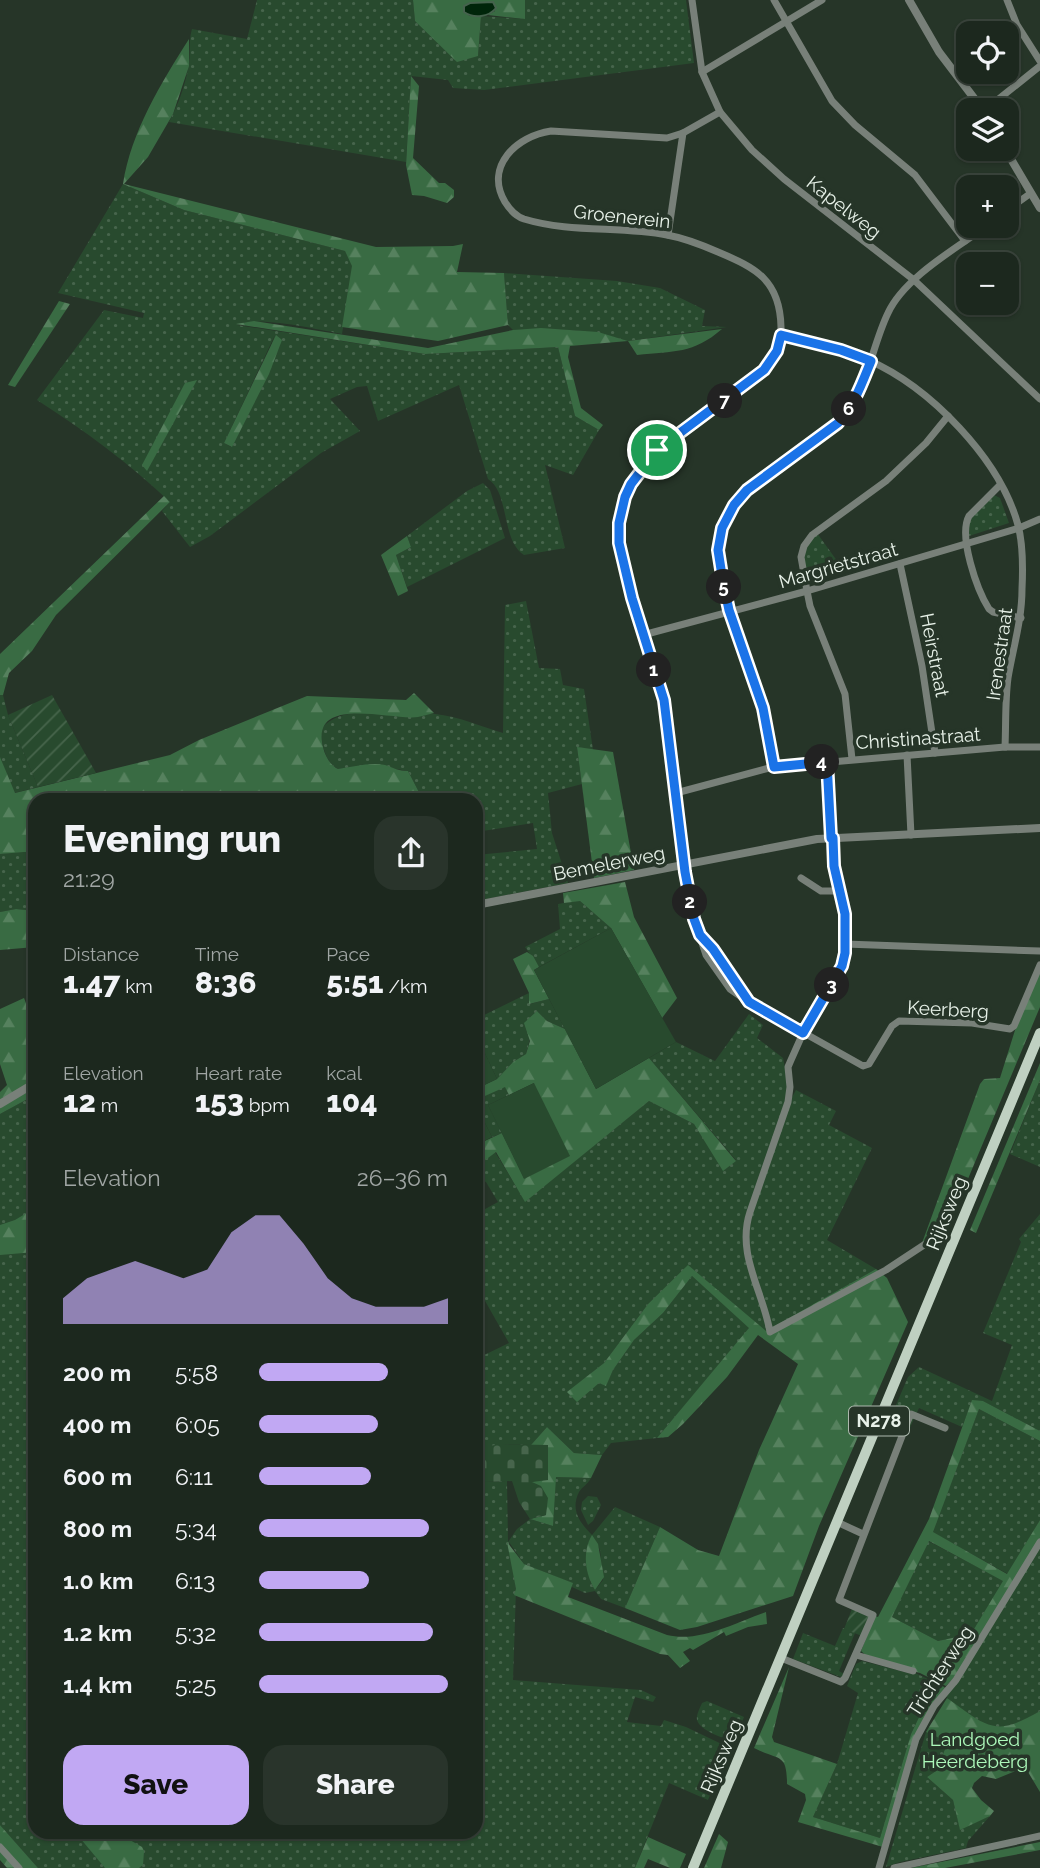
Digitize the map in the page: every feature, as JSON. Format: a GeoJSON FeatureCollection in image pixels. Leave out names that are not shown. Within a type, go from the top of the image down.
{"type":"FeatureCollection","features":[{"type":"Feature","properties":{"kind":"main road","name":"Rijksweg"},"geometry":{"type":"LineString","coordinates":[[693,1868],[1040,1033]]}},
{"type":"Feature","properties":{"kind":"street","name":"Kapelweg"},"geometry":{"type":"LineString","coordinates":[[692,0],[702,72],[720,112],[752,150],[784,180],[914,280],[1040,399]]}},
{"type":"Feature","properties":{"kind":"street"},"geometry":{"type":"LineString","coordinates":[[774,0],[832,101],[855,125],[915,175],[965,241]]}},
{"type":"Feature","properties":{"kind":"street"},"geometry":{"type":"LineString","coordinates":[[702,72],[822,0]]}},
{"type":"Feature","properties":{"kind":"street"},"geometry":{"type":"LineString","coordinates":[[999,98],[1040,64],[1017,25],[1007,0]]}},
{"type":"Feature","properties":{"kind":"street"},"geometry":{"type":"LineString","coordinates":[[912,1],[939,52],[975,98]]}},
{"type":"Feature","properties":{"kind":"street","name":"Groenerein"},"geometry":{"type":"LineString","coordinates":[[720,112],[683,133],[667,138],[551,131],[533,134],[513,148],[503,160],[499,172],[503,198],[511,212],[521,219],[668,235],[708,248],[758,272],[771,286],[779,302],[781,335],[777,351],[764,370],[657,450],[631,484],[621,512],[619,543],[624,570],[664,700],[684,864],[694,919],[700,935],[713,949],[749,1002],[803,1033]]}},
{"type":"Feature","properties":{"kind":"street"},"geometry":{"type":"LineString","coordinates":[[668,235],[683,133]]}},
{"type":"Feature","properties":{"kind":"street"},"geometry":{"type":"LineString","coordinates":[[1012,161],[1040,208]]}},
{"type":"Feature","properties":{"kind":"street"},"geometry":{"type":"LineString","coordinates":[[1019,202],[1031,193]]}},
{"type":"Feature","properties":{"kind":"street"},"geometry":{"type":"LineString","coordinates":[[774,767],[763,708],[729,610],[718,550],[726,516],[747,490],[845,415],[860,391],[888,312],[914,280],[969,238]]}},
{"type":"Feature","properties":{"kind":"street","name":"Irenestraat"},"geometry":{"type":"LineString","coordinates":[[781,335],[841,350],[871,361],[917,389],[948,416],[984,458],[1011,504],[1019,528],[1023,587],[1021,618],[1008,679],[1005,747]]}},
{"type":"Feature","properties":{"kind":"street"},"geometry":{"type":"LineString","coordinates":[[852,759],[845,694],[810,606],[801,557],[804,546],[812,535],[887,481],[926,443],[948,416]]}},
{"type":"Feature","properties":{"kind":"street"},"geometry":{"type":"LineString","coordinates":[[1000,485],[966,521],[965,544],[989,609],[1021,618]]}},
{"type":"Feature","properties":{"kind":"street","name":"Margrietstraat"},"geometry":{"type":"LineString","coordinates":[[643,635],[807,591],[1040,520]]}},
{"type":"Feature","properties":{"kind":"street","name":"Heirstraat"},"geometry":{"type":"LineString","coordinates":[[900,564],[922,666],[935,753]]}},
{"type":"Feature","properties":{"kind":"street","name":"Christinastraat"},"geometry":{"type":"LineString","coordinates":[[677,793],[774,767],[1005,747],[1040,747]]}},
{"type":"Feature","properties":{"kind":"street"},"geometry":{"type":"LineString","coordinates":[[907,755],[911,835]]}},
{"type":"Feature","properties":{"kind":"street"},"geometry":{"type":"LineString","coordinates":[[827,762],[834,866],[845,914],[845,944],[842,966],[803,1033],[788,1067],[788,1102],[748,1218],[748,1258],[770,1332],[886,1270],[933,1239],[943,1236],[954,1240]]}},
{"type":"Feature","properties":{"kind":"street","name":"Bemelerweg"},"geometry":{"type":"LineString","coordinates":[[483,904],[781,845],[832,838],[1040,828]]}},
{"type":"Feature","properties":{"kind":"street"},"geometry":{"type":"LineString","coordinates":[[801,878],[821,891],[840,891]]}},
{"type":"Feature","properties":{"kind":"street"},"geometry":{"type":"LineString","coordinates":[[845,944],[1040,951]]}},
{"type":"Feature","properties":{"kind":"street","name":"Keerberg"},"geometry":{"type":"LineString","coordinates":[[803,1033],[866,1066],[891,1027],[899,1021],[982,1024],[1010,1029],[1014,1026],[1040,965]]}},
{"type":"Feature","properties":{"kind":"street"},"geometry":{"type":"LineString","coordinates":[[0,1104],[28,1087]]}},
{"type":"Feature","properties":{"kind":"street"},"geometry":{"type":"LineString","coordinates":[[885,1407],[909,1418]]}},
{"type":"Feature","properties":{"kind":"street"},"geometry":{"type":"LineString","coordinates":[[781,1658],[840,1682],[845,1678],[873,1615],[839,1600],[909,1418],[911,1414],[945,1428]]}},
{"type":"Feature","properties":{"kind":"street"},"geometry":{"type":"LineString","coordinates":[[837,1522],[863,1534]]}},
{"type":"Feature","properties":{"kind":"street","name":"Trichterweg"},"geometry":{"type":"LineString","coordinates":[[879,1868],[916,1740],[934,1706],[956,1680],[1040,1542]]}},
{"type":"Feature","properties":{"kind":"street"},"geometry":{"type":"LineString","coordinates":[[856,1655],[913,1671]]}},
{"type":"Feature","properties":{"kind":"street"},"geometry":{"type":"LineString","coordinates":[[894,1868],[1040,1836]]}},
{"type":"Feature","properties":{"kind":"street"},"geometry":{"type":"LineString","coordinates":[[0,1847],[19,1868]]}},
{"type":"Feature","properties":{"kind":"green space"},"geometry":{"type":"Polygon","coordinates":[[[257,0],[413,0],[415,21],[478,56],[481,16],[525,19],[525,0],[686,0],[694,63],[484,90],[453,88],[448,80],[411,76],[406,162],[169,122],[185,82],[192,29],[247,39],[257,0]]]}},
{"type":"Feature","properties":{"kind":"green space"},"geometry":{"type":"Polygon","coordinates":[[[413,0],[525,0],[525,19],[488,15],[495,11],[493,2],[466,4],[469,16],[481,16],[478,56],[457,62],[415,21],[413,0]]]}},
{"type":"Feature","properties":{"kind":"green space"},"geometry":{"type":"Polygon","coordinates":[[[189,39],[189,66],[173,114],[148,157],[124,184],[376,247],[463,244],[457,272],[504,273],[508,325],[438,341],[342,327],[352,266],[345,251],[184,210],[123,184],[140,127],[189,39]]]}},
{"type":"Feature","properties":{"kind":"green space"},"geometry":{"type":"Polygon","coordinates":[[[411,76],[419,86],[413,158],[439,183],[445,183],[454,190],[454,197],[447,203],[412,195],[406,165],[411,76]]]}},
{"type":"Feature","properties":{"kind":"green space"},"geometry":{"type":"Polygon","coordinates":[[[123,184],[184,210],[345,251],[353,266],[342,334],[273,322],[246,322],[237,325],[425,354],[558,347],[575,416],[599,430],[573,475],[545,465],[565,548],[524,555],[517,548],[508,528],[500,495],[488,479],[459,385],[378,421],[367,386],[357,387],[330,399],[360,431],[321,453],[210,536],[190,547],[162,511],[170,502],[106,448],[37,400],[104,310],[143,318],[144,313],[58,293],[123,184]],[[275,335],[224,443],[231,447],[246,418],[275,335]]]}},
{"type":"Feature","properties":{"kind":"green space"},"geometry":{"type":"Polygon","coordinates":[[[504,273],[617,281],[660,288],[705,310],[702,326],[727,327],[628,341],[571,330],[513,330],[508,325],[504,273]]]}},
{"type":"Feature","properties":{"kind":"green space"},"geometry":{"type":"Polygon","coordinates":[[[59,301],[70,304],[15,387],[8,385],[59,301]]]}},
{"type":"Feature","properties":{"kind":"green space"},"geometry":{"type":"Polygon","coordinates":[[[254,321],[428,348],[513,330],[541,328],[598,332],[628,341],[570,346],[568,357],[581,408],[603,425],[599,430],[575,416],[558,347],[425,354],[236,324],[254,321]]]}},
{"type":"Feature","properties":{"kind":"green space"},"geometry":{"type":"Polygon","coordinates":[[[722,329],[702,343],[673,352],[637,355],[628,341],[722,329]]]}},
{"type":"Feature","properties":{"kind":"green space"},"geometry":{"type":"Polygon","coordinates":[[[276,335],[282,340],[269,374],[232,447],[224,443],[276,335]]]}},
{"type":"Feature","properties":{"kind":"green space"},"geometry":{"type":"Polygon","coordinates":[[[197,380],[147,471],[142,465],[185,383],[197,380]]]}},
{"type":"Feature","properties":{"kind":"green space"},"geometry":{"type":"Polygon","coordinates":[[[483,483],[490,490],[505,538],[407,587],[396,555],[411,547],[407,536],[467,491],[483,483]]]}},
{"type":"Feature","properties":{"kind":"green space"},"geometry":{"type":"Polygon","coordinates":[[[994,495],[1000,498],[1009,523],[969,536],[968,520],[994,495]]]}},
{"type":"Feature","properties":{"kind":"green space"},"geometry":{"type":"Polygon","coordinates":[[[164,496],[170,502],[56,615],[32,651],[9,673],[3,695],[0,695],[0,654],[164,496]]]}},
{"type":"Feature","properties":{"kind":"green space"},"geometry":{"type":"Polygon","coordinates":[[[817,533],[845,572],[809,582],[803,561],[808,545],[817,533]]]}},
{"type":"Feature","properties":{"kind":"green space"},"geometry":{"type":"Polygon","coordinates":[[[407,536],[411,547],[396,555],[408,591],[398,596],[381,555],[407,536]]]}},
{"type":"Feature","properties":{"kind":"green space"},"geometry":{"type":"Polygon","coordinates":[[[526,601],[539,668],[560,669],[563,685],[584,689],[593,750],[577,748],[582,784],[548,793],[552,833],[568,883],[483,900],[483,854],[537,849],[533,823],[483,831],[483,793],[419,793],[408,771],[374,765],[338,769],[330,762],[325,752],[321,729],[330,721],[352,714],[414,717],[432,714],[461,719],[503,733],[505,605],[526,601]]]}},
{"type":"Feature","properties":{"kind":"green space"},"geometry":{"type":"Polygon","coordinates":[[[414,693],[434,713],[418,717],[340,715],[329,721],[322,731],[323,747],[328,760],[338,769],[380,764],[408,771],[419,793],[28,793],[28,852],[0,854],[0,757],[15,793],[170,755],[199,740],[307,696],[406,700],[414,693]]]}},
{"type":"Feature","properties":{"kind":"green space"},"geometry":{"type":"Polygon","coordinates":[[[0,695],[3,695],[8,715],[38,787],[14,793],[0,757],[0,695]]]}},
{"type":"Feature","properties":{"kind":"green space"},"geometry":{"type":"Polygon","coordinates":[[[52,695],[96,773],[38,787],[8,715],[52,695]]]}},
{"type":"Feature","properties":{"kind":"green space"},"geometry":{"type":"Polygon","coordinates":[[[577,747],[613,752],[634,870],[594,878],[577,747]]]}},
{"type":"Feature","properties":{"kind":"green space"},"geometry":{"type":"Polygon","coordinates":[[[28,851],[28,910],[0,912],[0,854],[28,851]]]}},
{"type":"Feature","properties":{"kind":"green space"},"geometry":{"type":"Polygon","coordinates":[[[625,882],[634,917],[677,998],[662,1018],[611,928],[580,901],[564,903],[563,893],[625,882]]]}},
{"type":"Feature","properties":{"kind":"green space"},"geometry":{"type":"Polygon","coordinates":[[[580,901],[611,928],[539,967],[525,947],[560,929],[558,904],[580,901]]]}},
{"type":"Feature","properties":{"kind":"green space"},"geometry":{"type":"Polygon","coordinates":[[[28,910],[28,948],[0,950],[0,912],[28,910]]]}},
{"type":"Feature","properties":{"kind":"green space"},"geometry":{"type":"Polygon","coordinates":[[[611,928],[676,1042],[596,1089],[534,970],[611,928]]]}},
{"type":"Feature","properties":{"kind":"green space"},"geometry":{"type":"Polygon","coordinates":[[[527,952],[533,956],[539,967],[534,970],[549,999],[529,1004],[529,993],[513,959],[527,952]]]}},
{"type":"Feature","properties":{"kind":"green space"},"geometry":{"type":"Polygon","coordinates":[[[1040,972],[1040,1007],[947,1229],[922,1243],[980,1084],[984,1079],[1000,1078],[1016,1027],[1040,972]]]}},
{"type":"Feature","properties":{"kind":"green space"},"geometry":{"type":"Polygon","coordinates":[[[529,993],[530,1004],[549,999],[565,1029],[547,1021],[537,1011],[526,1054],[513,1062],[497,1079],[483,1049],[483,1016],[529,993]]]}},
{"type":"Feature","properties":{"kind":"green space"},"geometry":{"type":"Polygon","coordinates":[[[24,998],[28,1009],[28,1099],[0,1114],[0,1092],[7,1085],[0,1064],[0,1009],[24,998]]]}},
{"type":"Feature","properties":{"kind":"green space"},"geometry":{"type":"Polygon","coordinates":[[[537,1011],[547,1021],[565,1029],[596,1089],[649,1058],[736,1161],[723,1171],[694,1124],[649,1101],[525,1202],[496,1152],[483,1162],[483,1142],[502,1133],[524,1178],[534,1083],[509,1095],[505,1087],[483,1097],[483,1086],[497,1079],[513,1062],[526,1054],[530,1041],[524,1023],[537,1011]]]}},
{"type":"Feature","properties":{"kind":"green space"},"geometry":{"type":"Polygon","coordinates":[[[749,1014],[763,1025],[757,1038],[783,1058],[791,1099],[796,1090],[836,1111],[829,1125],[872,1148],[827,1240],[876,1269],[766,1332],[688,1266],[648,1304],[604,1363],[568,1392],[599,1383],[606,1385],[634,1340],[663,1313],[692,1276],[750,1328],[657,1438],[611,1443],[602,1455],[574,1453],[547,1427],[531,1445],[502,1444],[483,1482],[483,1356],[509,1343],[483,1297],[483,1210],[498,1202],[483,1181],[483,1161],[495,1152],[525,1201],[649,1101],[694,1124],[724,1170],[736,1160],[649,1058],[676,1042],[715,1061],[749,1014]]]}},
{"type":"Feature","properties":{"kind":"green space"},"geometry":{"type":"Polygon","coordinates":[[[483,1049],[497,1079],[483,1086],[483,1049]]]}},
{"type":"Feature","properties":{"kind":"green space"},"geometry":{"type":"Polygon","coordinates":[[[1040,1063],[1040,1080],[976,1233],[970,1230],[1040,1063]]]}},
{"type":"Feature","properties":{"kind":"green space"},"geometry":{"type":"Polygon","coordinates":[[[1040,1080],[1040,1167],[1010,1154],[1040,1080]]]}},
{"type":"Feature","properties":{"kind":"green space"},"geometry":{"type":"Polygon","coordinates":[[[534,1083],[570,1156],[524,1179],[488,1105],[534,1083]]]}},
{"type":"Feature","properties":{"kind":"green space"},"geometry":{"type":"Polygon","coordinates":[[[505,1086],[509,1095],[488,1105],[502,1133],[492,1137],[483,1119],[483,1097],[505,1086]]]}},
{"type":"Feature","properties":{"kind":"green space"},"geometry":{"type":"Polygon","coordinates":[[[28,1099],[28,1839],[483,1839],[483,1482],[507,1481],[508,1542],[517,1529],[530,1519],[553,1526],[556,1477],[591,1478],[579,1492],[576,1510],[580,1521],[592,1535],[615,1507],[660,1527],[625,1608],[601,1599],[595,1591],[585,1593],[572,1587],[572,1583],[524,1564],[509,1542],[516,1589],[513,1680],[641,1690],[656,1697],[653,1702],[635,1697],[627,1722],[661,1726],[664,1720],[686,1727],[730,1748],[708,1800],[669,1783],[635,1868],[38,1868],[0,1825],[0,1114],[28,1099]],[[594,1538],[590,1581],[595,1590],[603,1580],[600,1550],[594,1538]]]}},
{"type":"Feature","properties":{"kind":"green space"},"geometry":{"type":"Polygon","coordinates":[[[483,1119],[492,1137],[483,1142],[483,1119]]]}},
{"type":"Feature","properties":{"kind":"green space"},"geometry":{"type":"Polygon","coordinates":[[[28,1212],[28,1253],[0,1255],[0,1225],[28,1212]]]}},
{"type":"Feature","properties":{"kind":"green space"},"geometry":{"type":"Polygon","coordinates":[[[1040,1214],[1040,1431],[983,1401],[972,1401],[962,1427],[919,1408],[907,1434],[887,1426],[908,1377],[919,1367],[992,1401],[1012,1345],[983,1333],[1021,1242],[1019,1239],[1040,1214]]]}},
{"type":"Feature","properties":{"kind":"green space"},"geometry":{"type":"Polygon","coordinates":[[[688,1265],[766,1331],[876,1269],[887,1278],[908,1322],[819,1526],[793,1596],[680,1630],[625,1608],[660,1527],[698,1550],[719,1556],[759,1450],[798,1364],[758,1335],[727,1377],[683,1424],[668,1437],[657,1438],[749,1328],[692,1276],[663,1313],[634,1340],[613,1370],[606,1386],[599,1383],[577,1402],[567,1392],[604,1363],[648,1304],[688,1265]]]}},
{"type":"Feature","properties":{"kind":"green space"},"geometry":{"type":"Polygon","coordinates":[[[972,1400],[983,1401],[1040,1431],[1040,1441],[979,1409],[933,1532],[1007,1574],[1040,1520],[1040,1541],[959,1672],[946,1686],[920,1673],[870,1659],[861,1651],[875,1616],[878,1617],[929,1519],[972,1400]],[[929,1541],[892,1617],[938,1641],[971,1634],[1003,1581],[929,1541]]]}},
{"type":"Feature","properties":{"kind":"green space"},"geometry":{"type":"Polygon","coordinates":[[[979,1409],[1040,1441],[1040,1520],[1008,1574],[932,1532],[979,1409]]]}},
{"type":"Feature","properties":{"kind":"green space"},"geometry":{"type":"Polygon","coordinates":[[[547,1427],[574,1453],[602,1455],[591,1478],[556,1477],[553,1526],[530,1519],[546,1515],[531,1482],[535,1481],[548,1445],[531,1445],[547,1427]]]}},
{"type":"Feature","properties":{"kind":"green space"},"geometry":{"type":"Polygon","coordinates":[[[502,1444],[548,1445],[548,1480],[532,1482],[541,1486],[548,1498],[546,1515],[530,1519],[519,1502],[512,1481],[483,1482],[483,1447],[502,1444]]]}},
{"type":"Feature","properties":{"kind":"green space"},"geometry":{"type":"Polygon","coordinates":[[[588,1496],[597,1497],[601,1505],[588,1525],[581,1510],[582,1502],[588,1496]]]}},
{"type":"Feature","properties":{"kind":"green space"},"geometry":{"type":"Polygon","coordinates":[[[592,1535],[598,1544],[604,1577],[595,1590],[586,1563],[592,1535]]]}},
{"type":"Feature","properties":{"kind":"green space"},"geometry":{"type":"Polygon","coordinates":[[[928,1541],[1004,1581],[971,1634],[938,1641],[892,1617],[928,1541]]]}},
{"type":"Feature","properties":{"kind":"green space"},"geometry":{"type":"Polygon","coordinates":[[[507,1542],[524,1564],[573,1583],[568,1597],[667,1635],[679,1637],[705,1634],[766,1612],[767,1624],[748,1627],[726,1636],[724,1632],[693,1650],[690,1648],[683,1652],[690,1661],[680,1668],[668,1655],[514,1595],[516,1589],[507,1542]]]}},
{"type":"Feature","properties":{"kind":"green space"},"geometry":{"type":"Polygon","coordinates":[[[1040,1546],[1040,1711],[1019,1723],[995,1728],[967,1714],[944,1694],[1040,1546]]]}},
{"type":"Feature","properties":{"kind":"green space"},"geometry":{"type":"Polygon","coordinates":[[[852,1609],[870,1616],[862,1636],[844,1629],[852,1609]]]}},
{"type":"Feature","properties":{"kind":"green space"},"geometry":{"type":"Polygon","coordinates":[[[843,1628],[855,1633],[839,1671],[844,1674],[841,1677],[793,1659],[803,1633],[835,1646],[843,1628]]]}},
{"type":"Feature","properties":{"kind":"green space"},"geometry":{"type":"Polygon","coordinates":[[[862,1661],[912,1674],[913,1672],[941,1685],[921,1713],[911,1734],[880,1838],[813,1817],[837,1764],[858,1693],[847,1686],[856,1664],[862,1661]]]}},
{"type":"Feature","properties":{"kind":"green space"},"geometry":{"type":"Polygon","coordinates":[[[789,1667],[772,1737],[774,1742],[837,1764],[813,1817],[880,1838],[911,1734],[921,1713],[941,1685],[947,1689],[923,1722],[883,1847],[798,1822],[806,1800],[805,1794],[787,1784],[787,1774],[780,1759],[754,1748],[789,1667]]]}},
{"type":"Feature","properties":{"kind":"green space","name":"Landgoed Heerdeberg"},"geometry":{"type":"Polygon","coordinates":[[[947,1698],[976,1718],[994,1726],[1010,1725],[1040,1711],[1040,1792],[1025,1767],[996,1779],[982,1776],[972,1788],[994,1811],[990,1816],[960,1830],[953,1800],[927,1777],[936,1771],[948,1742],[926,1732],[947,1698]]]}},
{"type":"Feature","properties":{"kind":"green space"},"geometry":{"type":"Polygon","coordinates":[[[707,1701],[744,1717],[734,1742],[713,1734],[699,1724],[698,1712],[702,1703],[707,1701]]]}},
{"type":"Feature","properties":{"kind":"green space"},"geometry":{"type":"Polygon","coordinates":[[[926,1732],[948,1742],[936,1771],[927,1777],[953,1800],[960,1829],[990,1816],[968,1841],[966,1848],[886,1867],[926,1732]]]}},
{"type":"Feature","properties":{"kind":"green space"},"geometry":{"type":"Polygon","coordinates":[[[0,1825],[38,1868],[7,1868],[0,1860],[0,1825]]]}},
{"type":"Feature","properties":{"kind":"green space"},"geometry":{"type":"Polygon","coordinates":[[[719,1834],[728,1842],[721,1868],[704,1868],[719,1834]]]}},
{"type":"Feature","properties":{"kind":"green space"},"geometry":{"type":"Polygon","coordinates":[[[648,1837],[686,1854],[680,1868],[670,1868],[648,1859],[644,1868],[635,1868],[648,1837]]]}},
{"type":"Feature","properties":{"kind":"green space"},"geometry":{"type":"Polygon","coordinates":[[[81,1839],[128,1839],[144,1851],[143,1865],[139,1868],[105,1868],[81,1839]]]}},
{"type":"Feature","properties":{"kind":"green space"},"geometry":{"type":"Polygon","coordinates":[[[1040,1842],[1040,1850],[945,1868],[911,1868],[1040,1842]]]}},
{"type":"Feature","properties":{"kind":"shaded area"},"geometry":{"type":"Polygon","coordinates":[[[493,2],[496,8],[485,15],[472,16],[464,12],[464,6],[470,3],[493,2]]]}},
{"type":"Feature","properties":{"kind":"route"},"geometry":{"type":"LineString","coordinates":[[781,335],[841,350],[871,361],[860,391],[838,423],[747,490],[734,505],[726,516],[718,550],[729,610],[763,708],[774,767],[827,762],[834,866],[845,914],[845,953],[842,966],[803,1033],[749,1002],[739,984],[700,935],[694,919],[685,872],[664,700],[632,598],[619,543],[619,523],[625,497],[647,460],[657,450],[750,383],[764,370],[777,351],[781,335]]}}]}
